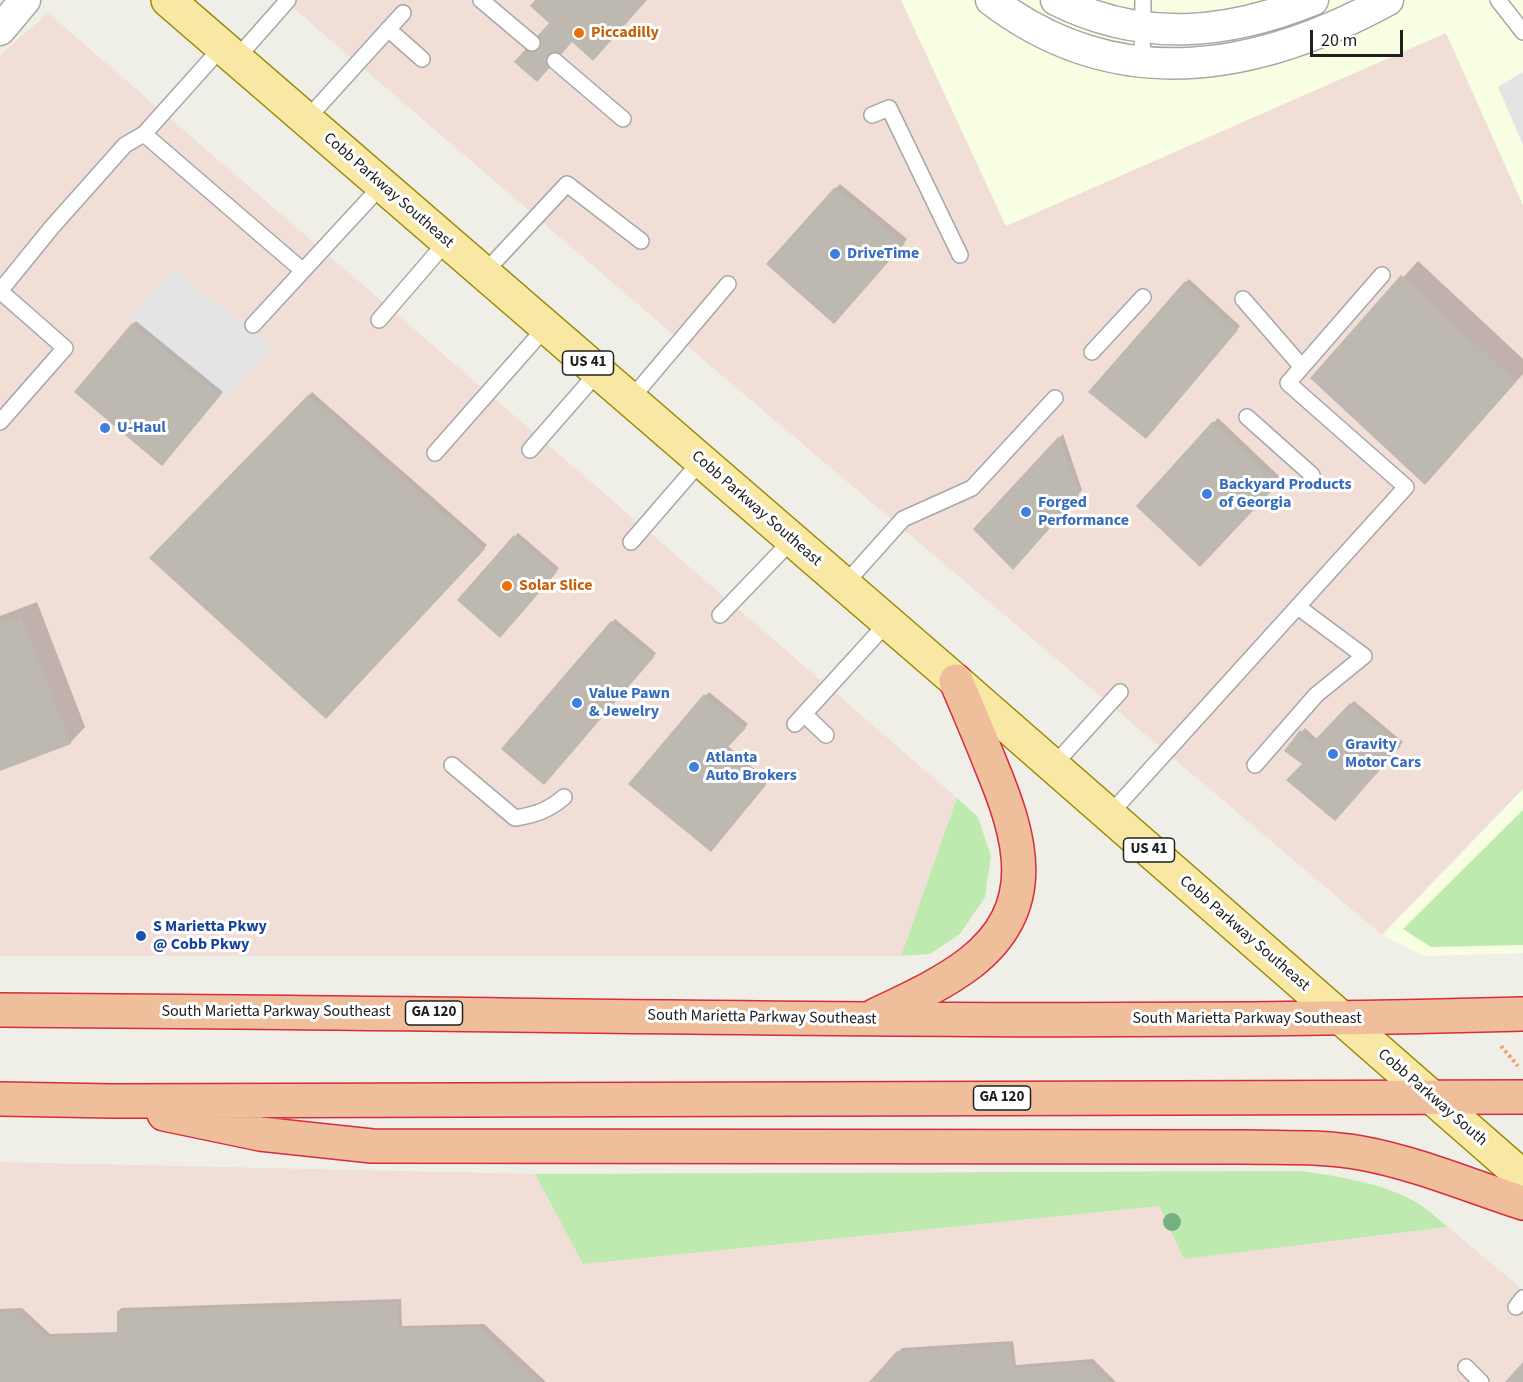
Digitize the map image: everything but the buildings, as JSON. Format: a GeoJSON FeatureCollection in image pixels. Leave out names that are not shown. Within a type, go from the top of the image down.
{"type":"FeatureCollection","features":[{"type":"Feature","properties":{"kind":"highway"},"geometry":{"type":"LineString","coordinates":[[867,1019],[943,981],[970,963],[990,945],[1003,927],[1015,902],[1019,872],[1017,839],[1008,808],[956,681]]}},
{"type":"Feature","properties":{"kind":"highway","name":"South Marietta Parkway Southeast"},"geometry":{"type":"LineString","coordinates":[[0,1010],[408,1012],[867,1019],[1341,1020],[1523,1014]]}},
{"type":"Feature","properties":{"kind":"highway","name":"GA 120"},"geometry":{"type":"LineString","coordinates":[[0,1099],[113,1101],[1430,1097],[1521,1082]]}},
{"type":"Feature","properties":{"kind":"highway"},"geometry":{"type":"LineString","coordinates":[[113,1101],[188,1120],[260,1134],[372,1146],[1246,1147],[1333,1150],[1360,1153],[1397,1162],[1523,1203]]}},
{"type":"Feature","properties":{"kind":"main road","name":"Cobb Parkway Southeast"},"geometry":{"type":"LineString","coordinates":[[168,0],[956,681],[1341,1020]]}},
{"type":"Feature","properties":{"kind":"main road","name":"Cobb Parkway South"},"geometry":{"type":"LineString","coordinates":[[1341,1020],[1523,1177]]}},
{"type":"Feature","properties":{"kind":"street"},"geometry":{"type":"LineString","coordinates":[[0,30],[25,0]]}},
{"type":"Feature","properties":{"kind":"street"},"geometry":{"type":"LineString","coordinates":[[991,0],[1037,29],[1078,47],[1142,63],[1182,64],[1221,61],[1268,51],[1337,27],[1388,0]]}},
{"type":"Feature","properties":{"kind":"street"},"geometry":{"type":"LineString","coordinates":[[1056,0],[1101,18],[1143,14],[1178,30],[1231,26],[1260,19],[1313,0]]}},
{"type":"Feature","properties":{"kind":"lane"},"geometry":{"type":"LineString","coordinates":[[0,422],[64,348],[0,291],[52,227],[125,145],[144,134],[288,0]]}},
{"type":"Feature","properties":{"kind":"lane"},"geometry":{"type":"LineString","coordinates":[[481,0],[532,43]]}},
{"type":"Feature","properties":{"kind":"lane"},"geometry":{"type":"LineString","coordinates":[[1498,0],[1520,23]]}},
{"type":"Feature","properties":{"kind":"lane"},"geometry":{"type":"LineString","coordinates":[[306,120],[403,14]]}},
{"type":"Feature","properties":{"kind":"lane"},"geometry":{"type":"LineString","coordinates":[[1142,63],[1143,14]]}},
{"type":"Feature","properties":{"kind":"lane"},"geometry":{"type":"LineString","coordinates":[[388,29],[422,59]]}},
{"type":"Feature","properties":{"kind":"lane"},"geometry":{"type":"LineString","coordinates":[[555,61],[623,119]]}},
{"type":"Feature","properties":{"kind":"lane"},"geometry":{"type":"LineString","coordinates":[[872,115],[889,108],[960,255]]}},
{"type":"Feature","properties":{"kind":"lane"},"geometry":{"type":"LineString","coordinates":[[144,134],[302,270]]}},
{"type":"Feature","properties":{"kind":"lane"},"geometry":{"type":"LineString","coordinates":[[484,273],[567,184],[641,241]]}},
{"type":"Feature","properties":{"kind":"lane"},"geometry":{"type":"LineString","coordinates":[[254,325],[382,185]]}},
{"type":"Feature","properties":{"kind":"lane"},"geometry":{"type":"LineString","coordinates":[[379,320],[447,241]]}},
{"type":"Feature","properties":{"kind":"lane"},"geometry":{"type":"LineString","coordinates":[[1109,815],[1406,487],[1288,383],[1382,275]]}},
{"type":"Feature","properties":{"kind":"lane"},"geometry":{"type":"LineString","coordinates":[[630,400],[728,284]]}},
{"type":"Feature","properties":{"kind":"lane"},"geometry":{"type":"LineString","coordinates":[[1092,352],[1143,297]]}},
{"type":"Feature","properties":{"kind":"lane"},"geometry":{"type":"LineString","coordinates":[[1243,299],[1302,367]]}},
{"type":"Feature","properties":{"kind":"lane"},"geometry":{"type":"LineString","coordinates":[[435,453],[546,327]]}},
{"type":"Feature","properties":{"kind":"lane"},"geometry":{"type":"LineString","coordinates":[[530,450],[598,372]]}},
{"type":"Feature","properties":{"kind":"lane"},"geometry":{"type":"LineString","coordinates":[[844,585],[903,519],[972,488],[1055,398]]}},
{"type":"Feature","properties":{"kind":"lane"},"geometry":{"type":"LineString","coordinates":[[1247,417],[1312,475]]}},
{"type":"Feature","properties":{"kind":"lane"},"geometry":{"type":"LineString","coordinates":[[631,542],[701,461]]}},
{"type":"Feature","properties":{"kind":"lane"},"geometry":{"type":"LineString","coordinates":[[720,615],[792,540]]}},
{"type":"Feature","properties":{"kind":"lane"},"geometry":{"type":"LineString","coordinates":[[1256,765],[1316,695],[1364,656],[1298,607]]}},
{"type":"Feature","properties":{"kind":"lane"},"geometry":{"type":"LineString","coordinates":[[826,735],[799,719],[888,622]]}},
{"type":"Feature","properties":{"kind":"lane"},"geometry":{"type":"LineString","coordinates":[[1053,766],[1120,692]]}},
{"type":"Feature","properties":{"kind":"lane"},"geometry":{"type":"LineString","coordinates":[[452,765],[515,818],[541,813],[553,807],[564,797]]}},
{"type":"Feature","properties":{"kind":"lane"},"geometry":{"type":"LineString","coordinates":[[1466,1367],[1482,1382]]}},
{"type":"Feature","properties":{"kind":"path"},"geometry":{"type":"LineString","coordinates":[[1501,1046],[1521,1082]]}},
{"type":"Feature","properties":{"kind":"shaded area"},"geometry":{"type":"Polygon","coordinates":[[[284,0],[901,0],[1006,226],[1446,32],[1523,205],[1523,789],[1382,935],[634,301],[284,0]]]}},
{"type":"Feature","properties":{"kind":"shaded area"},"geometry":{"type":"Polygon","coordinates":[[[901,0],[1523,0],[1523,205],[1446,33],[1006,226],[901,0]]]}},
{"type":"Feature","properties":{"kind":"shaded area"},"geometry":{"type":"Polygon","coordinates":[[[48,13],[957,798],[901,956],[0,956],[0,55],[48,13]]]}},
{"type":"Feature","properties":{"kind":"shaded area"},"geometry":{"type":"Polygon","coordinates":[[[1523,72],[1523,145],[1498,87],[1523,72]]]}},
{"type":"Feature","properties":{"kind":"shaded area"},"geometry":{"type":"Polygon","coordinates":[[[174,267],[220,307],[275,345],[225,399],[130,317],[174,267]]]}},
{"type":"Feature","properties":{"kind":"shaded area"},"geometry":{"type":"Polygon","coordinates":[[[1523,789],[1523,953],[1424,956],[1382,935],[1523,789]]]}},
{"type":"Feature","properties":{"kind":"shaded area"},"geometry":{"type":"Polygon","coordinates":[[[0,1162],[535,1174],[583,1264],[1159,1206],[1184,1259],[1448,1227],[1523,1290],[1523,1382],[0,1382],[0,1162]]]}},
{"type":"Feature","properties":{"kind":"green space"},"geometry":{"type":"Polygon","coordinates":[[[957,798],[978,817],[991,856],[985,897],[960,934],[930,954],[901,956],[957,798]]]}},
{"type":"Feature","properties":{"kind":"green space"},"geometry":{"type":"Polygon","coordinates":[[[1523,810],[1523,945],[1431,947],[1403,929],[1523,810]]]}},
{"type":"Feature","properties":{"kind":"green space"},"geometry":{"type":"Polygon","coordinates":[[[1300,1171],[1347,1178],[1395,1192],[1422,1206],[1448,1227],[1184,1259],[1159,1206],[583,1264],[535,1174],[1300,1171]]]}},
{"type":"Feature","properties":{"kind":"place","name":"Piccadilly"},"geometry":{"type":"Point","coordinates":[579,33]}},
{"type":"Feature","properties":{"kind":"place","name":"DriveTime"},"geometry":{"type":"Point","coordinates":[835,254]}},
{"type":"Feature","properties":{"kind":"place","name":"U-Haul"},"geometry":{"type":"Point","coordinates":[105,428]}},
{"type":"Feature","properties":{"kind":"place","name":"Backyard Products of Georgia"},"geometry":{"type":"Point","coordinates":[1207,494]}},
{"type":"Feature","properties":{"kind":"place","name":"Forged Performance"},"geometry":{"type":"Point","coordinates":[1026,512]}},
{"type":"Feature","properties":{"kind":"place","name":"Solar Slice"},"geometry":{"type":"Point","coordinates":[507,586]}},
{"type":"Feature","properties":{"kind":"place","name":"Value Pawn & Jewelry"},"geometry":{"type":"Point","coordinates":[577,703]}},
{"type":"Feature","properties":{"kind":"place","name":"Gravity Motor Cars"},"geometry":{"type":"Point","coordinates":[1333,754]}},
{"type":"Feature","properties":{"kind":"place","name":"Atlanta Auto Brokers"},"geometry":{"type":"Point","coordinates":[694,767]}},
{"type":"Feature","properties":{"kind":"place","name":"S Marietta Pkwy @ Cobb Pkwy"},"geometry":{"type":"Point","coordinates":[141,936]}}]}
